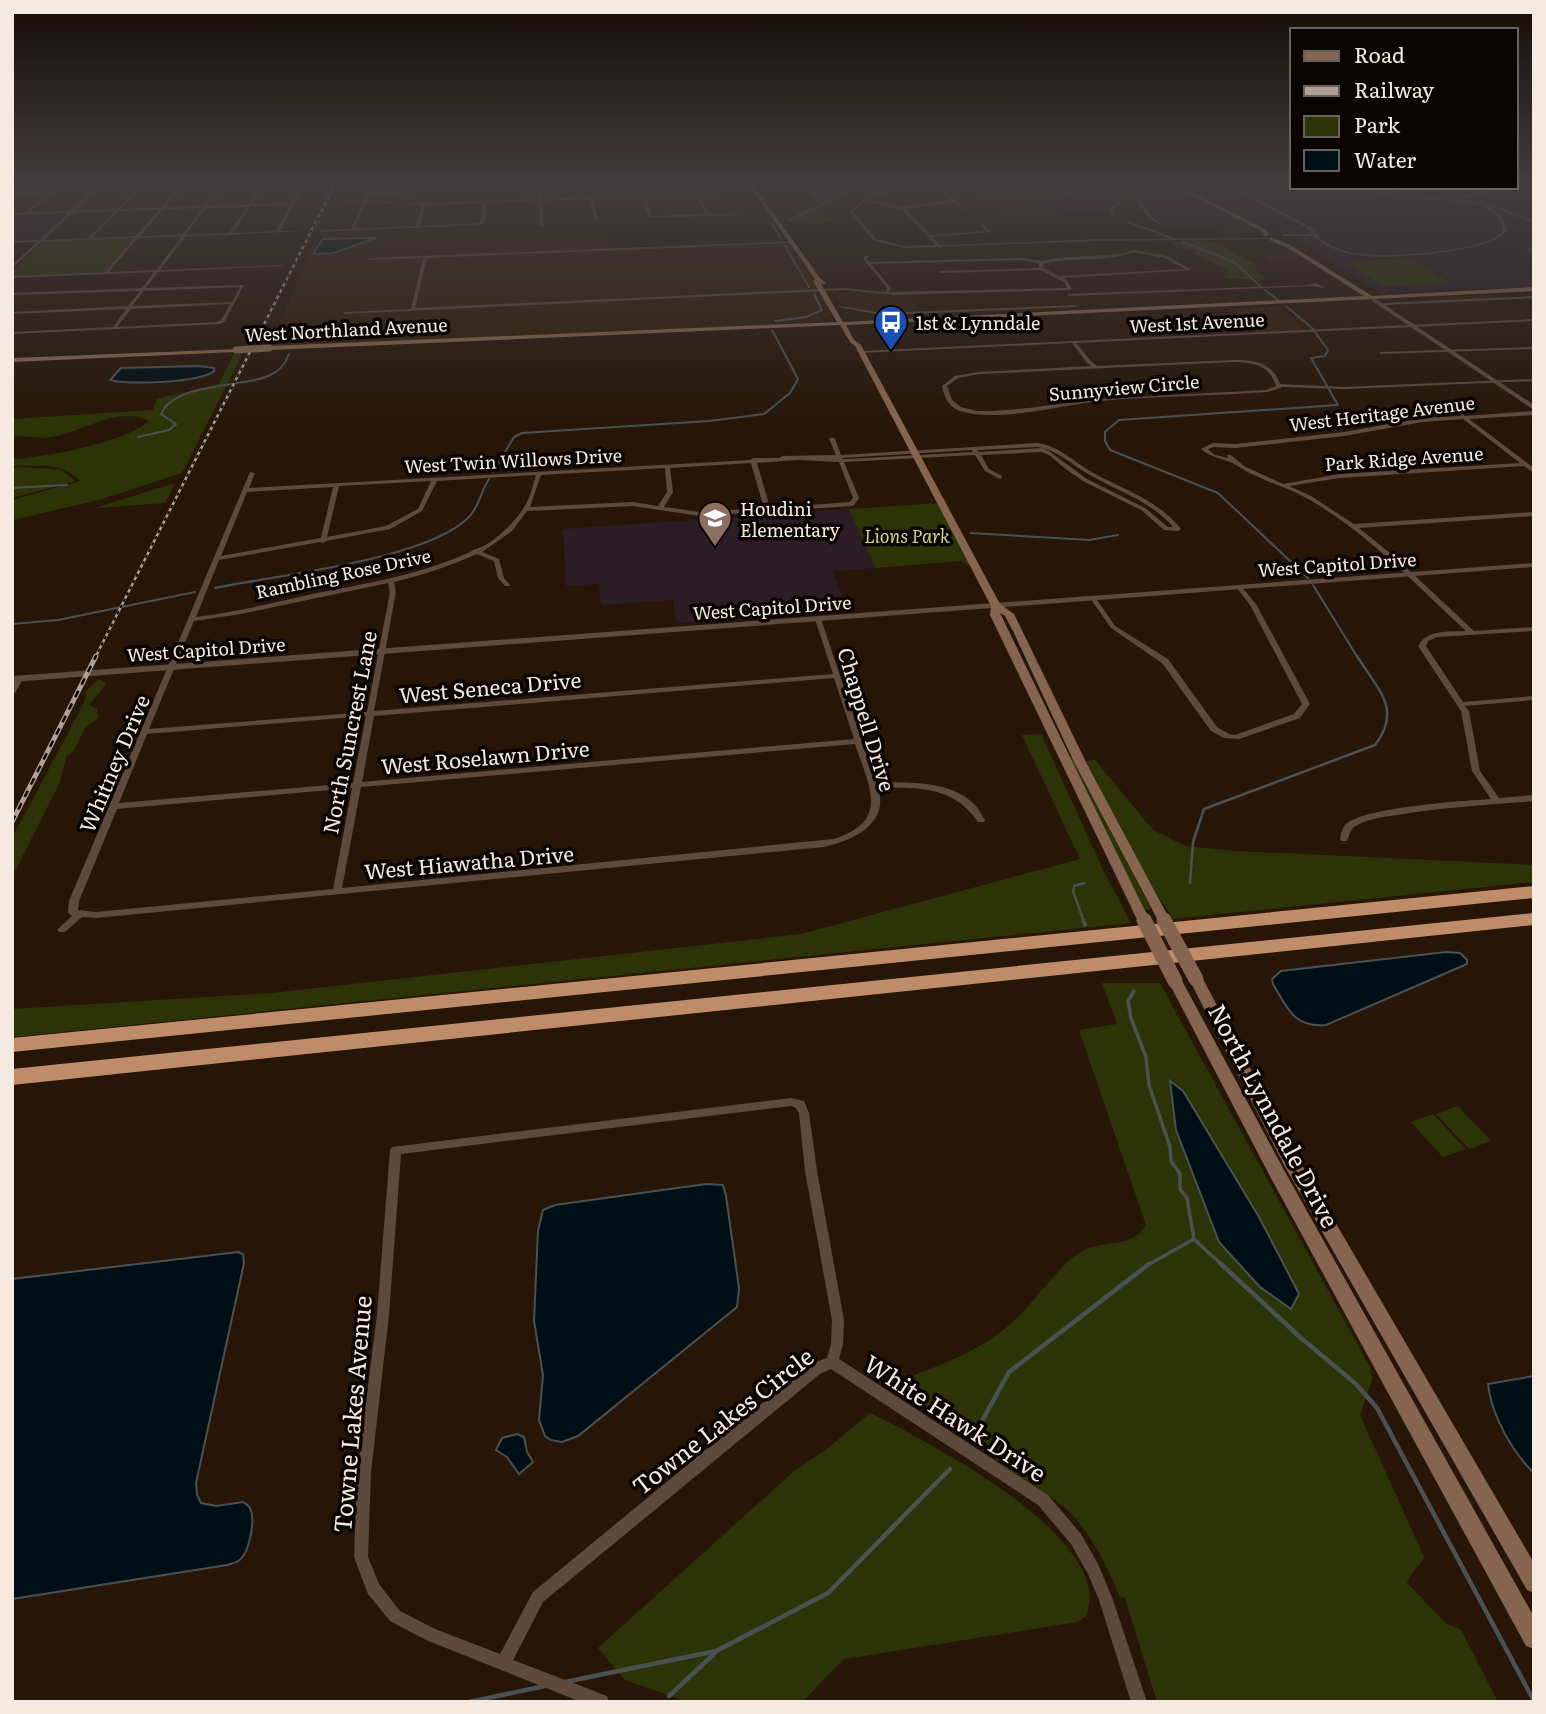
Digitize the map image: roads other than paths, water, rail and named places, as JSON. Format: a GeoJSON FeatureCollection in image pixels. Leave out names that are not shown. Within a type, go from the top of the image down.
{"type":"FeatureCollection","features":[{"type":"Feature","properties":{"kind":"highway"},"geometry":{"type":"LineString","coordinates":[[12,1045],[1534,891]]}},
{"type":"Feature","properties":{"kind":"highway"},"geometry":{"type":"LineString","coordinates":[[12,1077],[1534,919]]}},
{"type":"Feature","properties":{"kind":"main road","name":"North Lynndale Drive"},"geometry":{"type":"LineString","coordinates":[[807,262],[843,310],[847,332],[860,348],[996,606],[1009,614],[1080,762],[1290,1160],[1534,1583]]}},
{"type":"Feature","properties":{"kind":"main road"},"geometry":{"type":"LineString","coordinates":[[1314,262],[1378,301]]}},
{"type":"Feature","properties":{"kind":"main road"},"geometry":{"type":"LineString","coordinates":[[1326,262],[1365,288],[1378,301]]}},
{"type":"Feature","properties":{"kind":"main road","name":"North Lynndale Drive"},"geometry":{"type":"LineString","coordinates":[[818,279],[816,281],[821,290],[860,340],[860,348]]}},
{"type":"Feature","properties":{"kind":"main road"},"geometry":{"type":"LineString","coordinates":[[1365,288],[1395,296]]}},
{"type":"Feature","properties":{"kind":"main road","name":"West Northland Avenue"},"geometry":{"type":"LineString","coordinates":[[12,360],[786,326],[1052,313],[1079,309],[1378,301],[1534,292]]}},
{"type":"Feature","properties":{"kind":"main road","name":"West Northland Avenue"},"geometry":{"type":"LineString","coordinates":[[1202,306],[1378,301],[1395,296],[1534,292]]}},
{"type":"Feature","properties":{"kind":"main road"},"geometry":{"type":"LineString","coordinates":[[820,321],[830,316],[827,305],[830,303]]}},
{"type":"Feature","properties":{"kind":"main road"},"geometry":{"type":"LineString","coordinates":[[843,310],[878,320]]}},
{"type":"Feature","properties":{"kind":"main road","name":"West Northland Avenue"},"geometry":{"type":"LineString","coordinates":[[878,320],[889,316],[1052,313]]}},
{"type":"Feature","properties":{"kind":"main road"},"geometry":{"type":"LineString","coordinates":[[860,331],[865,324],[878,320]]}},
{"type":"Feature","properties":{"kind":"main road","name":"West Northland Avenue"},"geometry":{"type":"LineString","coordinates":[[681,330],[820,321],[846,322]]}},
{"type":"Feature","properties":{"kind":"main road"},"geometry":{"type":"LineString","coordinates":[[786,326],[829,326],[847,332]]}},
{"type":"Feature","properties":{"kind":"main road","name":"North Lynndale Drive"},"geometry":{"type":"LineString","coordinates":[[996,606],[995,615],[1175,981],[1278,1175],[1534,1638]]}},
{"type":"Feature","properties":{"kind":"street"},"geometry":{"type":"LineString","coordinates":[[106,273],[115,262]]}},
{"type":"Feature","properties":{"kind":"street"},"geometry":{"type":"LineString","coordinates":[[114,328],[163,262]]}},
{"type":"Feature","properties":{"kind":"street"},"geometry":{"type":"LineString","coordinates":[[413,309],[424,262]]}},
{"type":"Feature","properties":{"kind":"street"},"geometry":{"type":"LineString","coordinates":[[868,263],[906,262]]}},
{"type":"Feature","properties":{"kind":"street"},"geometry":{"type":"LineString","coordinates":[[1041,269],[1042,262]]}},
{"type":"Feature","properties":{"kind":"street"},"geometry":{"type":"LineString","coordinates":[[1060,277],[1190,270],[1175,262]]}},
{"type":"Feature","properties":{"kind":"street"},"geometry":{"type":"LineString","coordinates":[[868,263],[889,288],[886,294]]}},
{"type":"Feature","properties":{"kind":"street"},"geometry":{"type":"LineString","coordinates":[[12,277],[281,266]]}},
{"type":"Feature","properties":{"kind":"street"},"geometry":{"type":"LineString","coordinates":[[941,272],[1041,269],[1068,282],[1069,299],[1079,309]]}},
{"type":"Feature","properties":{"kind":"street"},"geometry":{"type":"LineString","coordinates":[[12,294],[241,285],[220,323],[12,332]]}},
{"type":"Feature","properties":{"kind":"street"},"geometry":{"type":"LineString","coordinates":[[345,313],[821,290],[886,294],[1310,286]]}},
{"type":"Feature","properties":{"kind":"street"},"geometry":{"type":"LineString","coordinates":[[1378,301],[1534,410]]}},
{"type":"Feature","properties":{"kind":"street"},"geometry":{"type":"LineString","coordinates":[[12,313],[233,303]]}},
{"type":"Feature","properties":{"kind":"street"},"geometry":{"type":"LineString","coordinates":[[843,310],[889,316],[1079,309]]}},
{"type":"Feature","properties":{"kind":"street","name":"West 1st Avenue"},"geometry":{"type":"LineString","coordinates":[[860,348],[1075,344],[1534,320]]}},
{"type":"Feature","properties":{"kind":"street"},"geometry":{"type":"LineString","coordinates":[[1075,344],[1095,366]]}},
{"type":"Feature","properties":{"kind":"street"},"geometry":{"type":"LineString","coordinates":[[1381,353],[1534,348]]}},
{"type":"Feature","properties":{"kind":"street","name":"Sunnyview Circle"},"geometry":{"type":"LineString","coordinates":[[1250,361],[1271,369],[1279,385],[1277,389],[1267,391],[1101,400],[1052,408],[979,411],[958,408],[944,390],[946,383],[951,380],[971,374],[1095,366],[1250,361]]}},
{"type":"Feature","properties":{"kind":"street"},"geometry":{"type":"LineString","coordinates":[[1279,385],[1336,388],[1534,380]]}},
{"type":"Feature","properties":{"kind":"street","name":"West Heritage Avenue"},"geometry":{"type":"LineString","coordinates":[[1232,461],[1213,456],[1204,449],[1213,445],[1235,446],[1344,434],[1406,422],[1534,410]]}},
{"type":"Feature","properties":{"kind":"street"},"geometry":{"type":"LineString","coordinates":[[1462,416],[1534,471]]}},
{"type":"Feature","properties":{"kind":"street"},"geometry":{"type":"LineString","coordinates":[[526,509],[625,504],[700,514],[852,503],[856,498],[832,439]]}},
{"type":"Feature","properties":{"kind":"street"},"geometry":{"type":"LineString","coordinates":[[1235,446],[1228,455],[1232,461],[1285,485],[1354,526],[1471,632]]}},
{"type":"Feature","properties":{"kind":"street"},"geometry":{"type":"LineString","coordinates":[[1034,447],[1060,450],[1095,477],[1145,500],[1164,512],[1178,530],[1166,529],[1152,514],[1135,502],[1072,472],[1052,454],[1034,447]]}},
{"type":"Feature","properties":{"kind":"street","name":"West Twin Willows Drive"},"geometry":{"type":"LineString","coordinates":[[246,490],[782,458],[840,458],[1034,447]]}},
{"type":"Feature","properties":{"kind":"street"},"geometry":{"type":"LineString","coordinates":[[974,450],[987,470],[1000,477]]}},
{"type":"Feature","properties":{"kind":"street"},"geometry":{"type":"LineString","coordinates":[[754,460],[768,510]]}},
{"type":"Feature","properties":{"kind":"street","name":"Park Ridge Avenue"},"geometry":{"type":"LineString","coordinates":[[1285,485],[1340,476],[1525,464]]}},
{"type":"Feature","properties":{"kind":"street"},"geometry":{"type":"LineString","coordinates":[[660,508],[670,492],[667,465]]}},
{"type":"Feature","properties":{"kind":"street","name":"Whitney Drive"},"geometry":{"type":"LineString","coordinates":[[76,914],[74,901],[252,473]]}},
{"type":"Feature","properties":{"kind":"street","name":"Rambling Rose Drive"},"geometry":{"type":"LineString","coordinates":[[193,619],[447,567],[513,527],[526,509],[539,473]]}},
{"type":"Feature","properties":{"kind":"street"},"geometry":{"type":"LineString","coordinates":[[1086,479],[1095,477]]}},
{"type":"Feature","properties":{"kind":"street"},"geometry":{"type":"LineString","coordinates":[[218,558],[383,529],[413,516],[420,510],[435,479]]}},
{"type":"Feature","properties":{"kind":"street"},"geometry":{"type":"LineString","coordinates":[[323,541],[336,485]]}},
{"type":"Feature","properties":{"kind":"street"},"geometry":{"type":"LineString","coordinates":[[1135,502],[1145,500]]}},
{"type":"Feature","properties":{"kind":"street"},"geometry":{"type":"LineString","coordinates":[[1354,526],[1534,514]]}},
{"type":"Feature","properties":{"kind":"street"},"geometry":{"type":"LineString","coordinates":[[475,551],[498,560],[501,578],[507,585]]}},
{"type":"Feature","properties":{"kind":"street","name":"West Capitol Drive"},"geometry":{"type":"LineString","coordinates":[[16,679],[1534,565]]}},
{"type":"Feature","properties":{"kind":"street","name":"North Suncrest Lane"},"geometry":{"type":"LineString","coordinates":[[337,891],[393,592],[391,580]]}},
{"type":"Feature","properties":{"kind":"street"},"geometry":{"type":"LineString","coordinates":[[1093,598],[1113,627],[1165,661],[1214,729],[1227,736],[1236,737],[1297,716],[1306,704],[1254,604],[1240,587]]}},
{"type":"Feature","properties":{"kind":"street","name":"Chappell Drive"},"geometry":{"type":"LineString","coordinates":[[818,619],[874,786],[876,810],[864,827]]}},
{"type":"Feature","properties":{"kind":"street"},"geometry":{"type":"LineString","coordinates":[[1497,802],[1476,771],[1469,721],[1462,704],[1422,646],[1429,637],[1534,629]]}},
{"type":"Feature","properties":{"kind":"street","name":"West Seneca Drive"},"geometry":{"type":"LineString","coordinates":[[146,732],[836,676]]}},
{"type":"Feature","properties":{"kind":"street"},"geometry":{"type":"LineString","coordinates":[[12,691],[16,679]]}},
{"type":"Feature","properties":{"kind":"street"},"geometry":{"type":"LineString","coordinates":[[1462,704],[1534,698]]}},
{"type":"Feature","properties":{"kind":"street","name":"West Roselawn Drive"},"geometry":{"type":"LineString","coordinates":[[115,806],[858,741]]}},
{"type":"Feature","properties":{"kind":"street"},"geometry":{"type":"LineString","coordinates":[[874,786],[902,785],[936,789],[970,804],[981,820]]}},
{"type":"Feature","properties":{"kind":"street"},"geometry":{"type":"LineString","coordinates":[[1343,839],[1345,831],[1352,825],[1384,815],[1534,798]]}},
{"type":"Feature","properties":{"kind":"street","name":"West Hiawatha Drive"},"geometry":{"type":"LineString","coordinates":[[76,914],[824,844],[848,838],[864,827]]}},
{"type":"Feature","properties":{"kind":"street"},"geometry":{"type":"LineString","coordinates":[[62,930],[76,914]]}},
{"type":"Feature","properties":{"kind":"street","name":"Towne Lakes Circle"},"geometry":{"type":"LineString","coordinates":[[397,1150],[791,1102],[800,1104],[804,1113],[811,1171],[838,1320],[837,1344],[832,1362],[815,1369],[538,1597],[503,1664]]}},
{"type":"Feature","properties":{"kind":"street","name":"Towne Lakes Avenue"},"geometry":{"type":"LineString","coordinates":[[397,1150],[383,1315],[364,1472],[361,1557],[373,1588],[395,1616],[431,1635],[601,1702]]}},
{"type":"Feature","properties":{"kind":"street","name":"White Hawk Drive"},"geometry":{"type":"LineString","coordinates":[[832,1362],[1043,1500],[1076,1539],[1093,1569],[1106,1600],[1139,1702]]}},
{"type":"Feature","properties":{"kind":"water"},"geometry":{"type":"Polygon","coordinates":[[[121,368],[214,368],[214,371],[194,378],[163,382],[110,380],[121,368]]]}},
{"type":"Feature","properties":{"kind":"water"},"geometry":{"type":"Polygon","coordinates":[[[1446,952],[1460,953],[1467,960],[1467,964],[1326,1025],[1306,1023],[1293,1015],[1272,979],[1281,971],[1446,952]]]}},
{"type":"Feature","properties":{"kind":"water"},"geometry":{"type":"Polygon","coordinates":[[[1170,1081],[1183,1091],[1259,1217],[1299,1294],[1291,1309],[1260,1287],[1219,1242],[1176,1130],[1170,1081]]]}},
{"type":"Feature","properties":{"kind":"water"},"geometry":{"type":"Polygon","coordinates":[[[706,1184],[723,1185],[726,1196],[739,1288],[737,1307],[578,1436],[562,1442],[551,1440],[545,1436],[539,1420],[543,1375],[534,1321],[538,1231],[543,1210],[555,1205],[706,1184]]]}},
{"type":"Feature","properties":{"kind":"water"},"geometry":{"type":"Polygon","coordinates":[[[238,1252],[243,1254],[244,1263],[196,1483],[201,1503],[216,1506],[243,1502],[250,1508],[252,1530],[242,1558],[227,1565],[12,1599],[12,1279],[238,1252]]]}},
{"type":"Feature","properties":{"kind":"water"},"geometry":{"type":"Polygon","coordinates":[[[1534,1376],[1534,1473],[1504,1432],[1493,1408],[1488,1384],[1534,1376]]]}},
{"type":"Feature","properties":{"kind":"water"},"geometry":{"type":"Polygon","coordinates":[[[517,1434],[524,1437],[527,1452],[533,1462],[519,1474],[507,1457],[496,1450],[502,1438],[517,1434]]]}},
{"type":"Feature","properties":{"kind":"waterway"},"geometry":{"type":"LineString","coordinates":[[794,262],[809,287]]}},
{"type":"Feature","properties":{"kind":"waterway"},"geometry":{"type":"LineString","coordinates":[[1234,262],[1261,287]]}},
{"type":"Feature","properties":{"kind":"waterway"},"geometry":{"type":"LineString","coordinates":[[1265,290],[1278,300]]}},
{"type":"Feature","properties":{"kind":"waterway"},"geometry":{"type":"LineString","coordinates":[[775,321],[806,317],[822,310],[814,294]]}},
{"type":"Feature","properties":{"kind":"waterway"},"geometry":{"type":"LineString","coordinates":[[1286,306],[1313,329]]}},
{"type":"Feature","properties":{"kind":"waterway"},"geometry":{"type":"LineString","coordinates":[[493,472],[514,437],[522,433],[709,421],[764,414],[790,393],[798,379],[772,330]]}},
{"type":"Feature","properties":{"kind":"waterway"},"geometry":{"type":"LineString","coordinates":[[1308,578],[1218,493],[1110,450],[1105,441],[1105,432],[1119,420],[1338,405],[1311,358],[1325,356],[1328,350],[1315,332]]}},
{"type":"Feature","properties":{"kind":"waterway"},"geometry":{"type":"LineString","coordinates":[[237,383],[268,376],[281,368],[289,354]]}},
{"type":"Feature","properties":{"kind":"waterway"},"geometry":{"type":"LineString","coordinates":[[138,437],[169,430],[176,424],[161,414],[173,400],[191,392],[231,384]]}},
{"type":"Feature","properties":{"kind":"waterway"},"geometry":{"type":"LineString","coordinates":[[215,588],[350,564],[420,544],[449,532],[469,517],[489,479]]}},
{"type":"Feature","properties":{"kind":"waterway"},"geometry":{"type":"LineString","coordinates":[[12,488],[67,485]]}},
{"type":"Feature","properties":{"kind":"waterway"},"geometry":{"type":"LineString","coordinates":[[971,533],[1089,540],[1118,535]]}},
{"type":"Feature","properties":{"kind":"waterway"},"geometry":{"type":"LineString","coordinates":[[1313,585],[1358,658]]}},
{"type":"Feature","properties":{"kind":"waterway"},"geometry":{"type":"LineString","coordinates":[[12,624],[58,620],[195,592]]}},
{"type":"Feature","properties":{"kind":"waterway"},"geometry":{"type":"LineString","coordinates":[[1190,883],[1193,842],[1204,809],[1375,745],[1387,721],[1387,710],[1379,689],[1357,656]]}},
{"type":"Feature","properties":{"kind":"waterway"},"geometry":{"type":"LineString","coordinates":[[1084,883],[1074,886],[1073,891],[1084,922]]}},
{"type":"Feature","properties":{"kind":"waterway"},"geometry":{"type":"LineString","coordinates":[[1083,920],[1085,925]]}},
{"type":"Feature","properties":{"kind":"waterway"},"geometry":{"type":"LineString","coordinates":[[1134,991],[1128,1001],[1131,1018],[1146,1057],[1149,1085],[1170,1147],[1171,1161],[1180,1174],[1180,1189],[1187,1198],[1194,1239]]}},
{"type":"Feature","properties":{"kind":"waterway"},"geometry":{"type":"LineString","coordinates":[[1148,1265],[1194,1239]]}},
{"type":"Feature","properties":{"kind":"waterway"},"geometry":{"type":"LineString","coordinates":[[1194,1239],[1223,1266]]}},
{"type":"Feature","properties":{"kind":"waterway"},"geometry":{"type":"LineString","coordinates":[[1221,1264],[1301,1338],[1356,1384],[1377,1408],[1534,1701]]}},
{"type":"Feature","properties":{"kind":"waterway"},"geometry":{"type":"LineString","coordinates":[[976,1432],[1009,1372],[1148,1265]]}},
{"type":"Feature","properties":{"kind":"waterway"},"geometry":{"type":"LineString","coordinates":[[565,1682],[716,1651],[828,1593],[950,1469]]}},
{"type":"Feature","properties":{"kind":"waterway"},"geometry":{"type":"LineString","coordinates":[[669,1696],[715,1653]]}},
{"type":"Feature","properties":{"kind":"waterway"},"geometry":{"type":"LineString","coordinates":[[469,1702],[545,1686]]}},
{"type":"Feature","properties":{"kind":"railway"},"geometry":{"type":"LineString","coordinates":[[95,658],[296,262]]}},
{"type":"Feature","properties":{"kind":"railway"},"geometry":{"type":"LineString","coordinates":[[12,822],[96,656]]}},
{"type":"Feature","properties":{"kind":"place","name":"1st & Lynndale"},"geometry":{"type":"Point","coordinates":[891,352]}},
{"type":"Feature","properties":{"kind":"place","name":"Houdini Elementary"},"geometry":{"type":"Point","coordinates":[715,548]}},
{"type":"Feature","properties":{"kind":"park label","name":"Lions Park"},"geometry":{"type":"Point","coordinates":[907,535]}}]}
